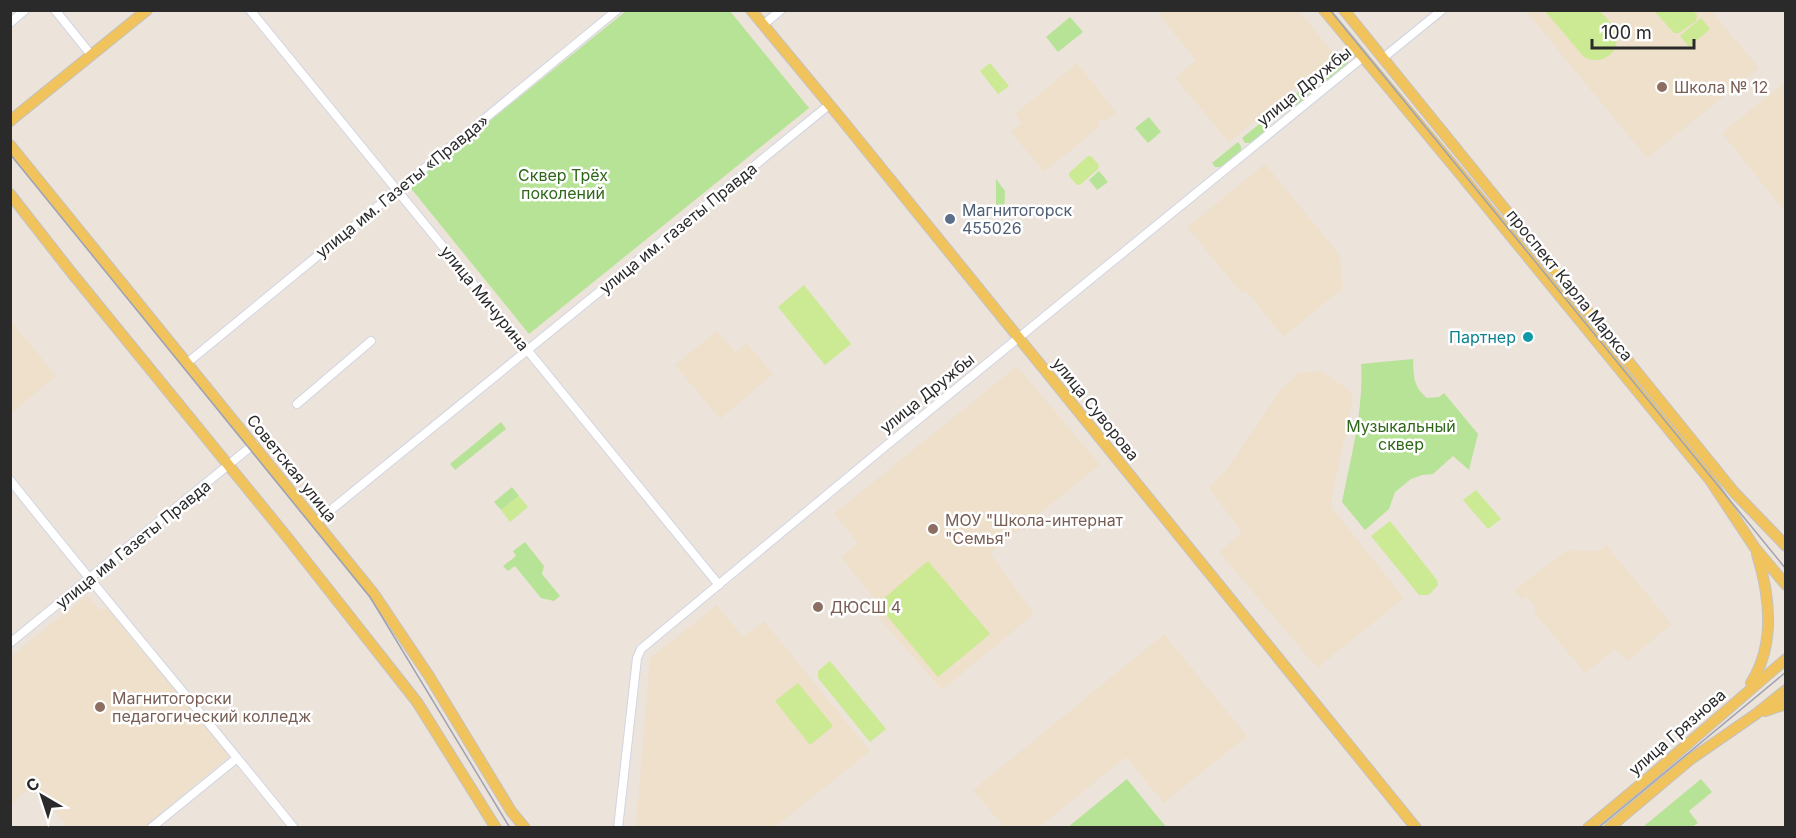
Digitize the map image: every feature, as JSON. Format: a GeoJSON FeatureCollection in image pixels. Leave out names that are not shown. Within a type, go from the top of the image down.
{"type":"FeatureCollection","features":[{"type":"Feature","properties":{"kind":"main road"},"geometry":{"type":"LineString","coordinates":[[10,121],[147,10]]}},
{"type":"Feature","properties":{"kind":"main road","name":"улица Суворова"},"geometry":{"type":"LineString","coordinates":[[750,10],[1019,337],[1416,828]]}},
{"type":"Feature","properties":{"kind":"main road","name":"проспект Карла Маркса"},"geometry":{"type":"LineString","coordinates":[[1324,10],[1710,480],[1755,548],[1785,585]]}},
{"type":"Feature","properties":{"kind":"main road","name":"проспект Карла Маркса"},"geometry":{"type":"LineString","coordinates":[[1344,10],[1734,492],[1784,544]]}},
{"type":"Feature","properties":{"kind":"main road","name":"улица Дружбы"},"geometry":{"type":"LineString","coordinates":[[1362,58],[1375,48]]}},
{"type":"Feature","properties":{"kind":"main road"},"geometry":{"type":"LineString","coordinates":[[1371,68],[1383,58]]}},
{"type":"Feature","properties":{"kind":"main road","name":"Советская улица"},"geometry":{"type":"LineString","coordinates":[[10,145],[380,602],[429,676],[511,811],[525,828]]}},
{"type":"Feature","properties":{"kind":"main road"},"geometry":{"type":"LineString","coordinates":[[10,194],[417,702],[496,828]]}},
{"type":"Feature","properties":{"kind":"main road"},"geometry":{"type":"LineString","coordinates":[[1745,694],[1759,672],[1767,643],[1766,583],[1755,548]]}},
{"type":"Feature","properties":{"kind":"main road","name":"улица Грязнова"},"geometry":{"type":"LineString","coordinates":[[1588,828],[1785,659]]}},
{"type":"Feature","properties":{"kind":"main road","name":"улица Грязнова"},"geometry":{"type":"LineString","coordinates":[[1609,828],[1691,759],[1756,714],[1785,690]]}},
{"type":"Feature","properties":{"kind":"main road"},"geometry":{"type":"LineString","coordinates":[[1756,714],[1785,704]]}},
{"type":"Feature","properties":{"kind":"street"},"geometry":{"type":"LineString","coordinates":[[10,23],[25,10]]}},
{"type":"Feature","properties":{"kind":"street"},"geometry":{"type":"LineString","coordinates":[[56,10],[92,56]]}},
{"type":"Feature","properties":{"kind":"street","name":"улица Мичурина"},"geometry":{"type":"LineString","coordinates":[[250,10],[719,585]]}},
{"type":"Feature","properties":{"kind":"street","name":"улица им. Газеты «Правда»"},"geometry":{"type":"LineString","coordinates":[[187,363],[617,10]]}},
{"type":"Feature","properties":{"kind":"street"},"geometry":{"type":"LineString","coordinates":[[763,26],[781,10]]}},
{"type":"Feature","properties":{"kind":"street"},"geometry":{"type":"LineString","coordinates":[[1383,58],[1442,10]]}},
{"type":"Feature","properties":{"kind":"street","name":"улица Дружбы"},"geometry":{"type":"LineString","coordinates":[[618,828],[637,658],[641,649],[1362,58]]}},
{"type":"Feature","properties":{"kind":"street","name":"улица им. газеты Правда"},"geometry":{"type":"LineString","coordinates":[[528,351],[829,105]]}},
{"type":"Feature","properties":{"kind":"street"},"geometry":{"type":"LineString","coordinates":[[297,404],[371,341]]}},
{"type":"Feature","properties":{"kind":"street"},"geometry":{"type":"LineString","coordinates":[[316,522],[528,351]]}},
{"type":"Feature","properties":{"kind":"street","name":"улица им Газеты Правда"},"geometry":{"type":"LineString","coordinates":[[10,643],[254,444]]}},
{"type":"Feature","properties":{"kind":"street"},"geometry":{"type":"LineString","coordinates":[[10,480],[294,828]]}},
{"type":"Feature","properties":{"kind":"street"},"geometry":{"type":"LineString","coordinates":[[151,828],[237,758]]}},
{"type":"Feature","properties":{"kind":"shaded area"},"geometry":{"type":"Polygon","coordinates":[[[1165,10],[1299,11],[1335,55],[1229,142],[1175,78],[1196,60],[1159,15],[1165,10]]]}},
{"type":"Feature","properties":{"kind":"shaded area","name":"Школа № 12"},"geometry":{"type":"Polygon","coordinates":[[[1526,11],[1711,11],[1759,68],[1647,158],[1526,11]]]}},
{"type":"Feature","properties":{"kind":"shaded area"},"geometry":{"type":"Polygon","coordinates":[[[1077,63],[1117,113],[1107,120],[1102,119],[1098,122],[1099,127],[1044,172],[1011,132],[1022,123],[1015,114],[1077,63]]]}},
{"type":"Feature","properties":{"kind":"shaded area"},"geometry":{"type":"Polygon","coordinates":[[[1785,82],[1786,212],[1722,133],[1785,82]]]}},
{"type":"Feature","properties":{"kind":"shaded area"},"geometry":{"type":"Polygon","coordinates":[[[1265,164],[1340,255],[1343,288],[1283,337],[1248,293],[1239,290],[1187,227],[1265,164]]]}},
{"type":"Feature","properties":{"kind":"shaded area"},"geometry":{"type":"Polygon","coordinates":[[[11,321],[56,376],[10,413],[11,321]]]}},
{"type":"Feature","properties":{"kind":"shaded area"},"geometry":{"type":"Polygon","coordinates":[[[717,331],[736,352],[747,343],[773,374],[720,419],[675,365],[717,331]]]}},
{"type":"Feature","properties":{"kind":"shaded area","name":"МОУ \"Школа-интернат \"Семья\""},"geometry":{"type":"Polygon","coordinates":[[[1017,366],[1100,465],[990,553],[1034,614],[942,690],[867,604],[873,598],[841,557],[858,543],[834,514],[1017,366]]]}},
{"type":"Feature","properties":{"kind":"shaded area"},"geometry":{"type":"Polygon","coordinates":[[[1321,371],[1350,391],[1353,398],[1332,497],[1332,508],[1404,598],[1317,668],[1219,552],[1242,532],[1209,488],[1226,470],[1279,391],[1299,373],[1321,371]]]}},
{"type":"Feature","properties":{"kind":"shaded area"},"geometry":{"type":"Polygon","coordinates":[[[1606,545],[1672,624],[1627,661],[1615,649],[1585,673],[1533,611],[1536,608],[1527,596],[1522,600],[1514,590],[1567,550],[1598,551],[1606,545]]]}},
{"type":"Feature","properties":{"kind":"shaded area","name":"Магнитогорски педагогический колледж"},"geometry":{"type":"Polygon","coordinates":[[[87,595],[101,611],[106,607],[230,756],[144,827],[68,827],[33,786],[11,804],[11,657],[87,595]]]}},
{"type":"Feature","properties":{"kind":"shaded area"},"geometry":{"type":"Polygon","coordinates":[[[717,605],[743,637],[764,621],[870,751],[775,827],[636,828],[650,658],[717,605]]]}},
{"type":"Feature","properties":{"kind":"shaded area"},"geometry":{"type":"Polygon","coordinates":[[[1164,634],[1247,736],[1164,803],[1126,757],[1039,827],[1004,827],[973,790],[1164,634]]]}},
{"type":"Feature","properties":{"kind":"green space","name":"Сквер Трёх поколений"},"geometry":{"type":"Polygon","coordinates":[[[626,11],[730,11],[809,108],[529,334],[409,186],[626,11]]]}},
{"type":"Feature","properties":{"kind":"green space"},"geometry":{"type":"Polygon","coordinates":[[[1545,11],[1600,11],[1615,31],[1617,41],[1615,47],[1608,56],[1602,59],[1584,57],[1545,11]]]}},
{"type":"Feature","properties":{"kind":"green space"},"geometry":{"type":"Polygon","coordinates":[[[1654,11],[1693,11],[1697,15],[1696,21],[1679,33],[1674,33],[1654,11]]]}},
{"type":"Feature","properties":{"kind":"green space"},"geometry":{"type":"Polygon","coordinates":[[[1070,17],[1083,32],[1058,52],[1046,37],[1070,17]]]}},
{"type":"Feature","properties":{"kind":"green space"},"geometry":{"type":"Polygon","coordinates":[[[1701,18],[1710,29],[1689,47],[1680,36],[1701,18]]]}},
{"type":"Feature","properties":{"kind":"green space"},"geometry":{"type":"Polygon","coordinates":[[[1343,56],[1349,62],[1325,82],[1319,82],[1316,78],[1343,56]]]}},
{"type":"Feature","properties":{"kind":"green space"},"geometry":{"type":"Polygon","coordinates":[[[990,63],[1009,86],[998,94],[980,71],[990,63]]]}},
{"type":"Feature","properties":{"kind":"green space"},"geometry":{"type":"Polygon","coordinates":[[[1311,82],[1314,85],[1314,91],[1297,105],[1292,104],[1251,143],[1245,143],[1242,138],[1311,82]]]}},
{"type":"Feature","properties":{"kind":"green space"},"geometry":{"type":"Polygon","coordinates":[[[1149,117],[1161,132],[1148,143],[1135,128],[1149,117]]]}},
{"type":"Feature","properties":{"kind":"green space"},"geometry":{"type":"Polygon","coordinates":[[[1238,142],[1241,152],[1221,167],[1215,167],[1212,163],[1238,142]]]}},
{"type":"Feature","properties":{"kind":"green space"},"geometry":{"type":"Polygon","coordinates":[[[1088,156],[1091,156],[1099,165],[1098,169],[1080,185],[1077,185],[1069,173],[1088,156]]]}},
{"type":"Feature","properties":{"kind":"green space"},"geometry":{"type":"Polygon","coordinates":[[[1099,171],[1108,182],[1097,190],[1089,180],[1099,171]]]}},
{"type":"Feature","properties":{"kind":"green space"},"geometry":{"type":"Polygon","coordinates":[[[996,179],[1005,191],[1004,216],[996,206],[996,179]]]}},
{"type":"Feature","properties":{"kind":"green space"},"geometry":{"type":"Polygon","coordinates":[[[804,285],[851,344],[825,365],[778,307],[804,285]]]}},
{"type":"Feature","properties":{"kind":"green space","name":"Музыкальный сквер"},"geometry":{"type":"Polygon","coordinates":[[[1413,359],[1415,381],[1422,394],[1427,398],[1439,397],[1444,393],[1478,434],[1469,470],[1453,456],[1433,474],[1411,479],[1395,492],[1389,509],[1365,530],[1342,502],[1359,416],[1361,364],[1413,359]]]}},
{"type":"Feature","properties":{"kind":"green space"},"geometry":{"type":"Polygon","coordinates":[[[501,422],[506,429],[455,470],[450,464],[501,422]]]}},
{"type":"Feature","properties":{"kind":"green space"},"geometry":{"type":"Polygon","coordinates":[[[512,487],[519,496],[501,510],[494,502],[512,487]]]}},
{"type":"Feature","properties":{"kind":"green space"},"geometry":{"type":"Polygon","coordinates":[[[1476,490],[1501,519],[1488,529],[1463,500],[1476,490]]]}},
{"type":"Feature","properties":{"kind":"green space"},"geometry":{"type":"Polygon","coordinates":[[[519,496],[528,507],[510,522],[501,510],[519,496]]]}},
{"type":"Feature","properties":{"kind":"green space"},"geometry":{"type":"Polygon","coordinates":[[[1390,521],[1437,580],[1438,585],[1429,595],[1419,595],[1371,536],[1390,521]]]}},
{"type":"Feature","properties":{"kind":"green space"},"geometry":{"type":"Polygon","coordinates":[[[525,542],[544,566],[542,574],[560,596],[554,601],[541,598],[515,566],[508,571],[503,566],[516,556],[513,551],[525,542]]]}},
{"type":"Feature","properties":{"kind":"green space"},"geometry":{"type":"Polygon","coordinates":[[[928,561],[990,634],[938,677],[877,604],[928,561]]]}},
{"type":"Feature","properties":{"kind":"green space"},"geometry":{"type":"Polygon","coordinates":[[[830,661],[886,729],[870,742],[818,678],[818,671],[830,661]]]}},
{"type":"Feature","properties":{"kind":"green space"},"geometry":{"type":"Polygon","coordinates":[[[798,683],[833,726],[810,745],[775,701],[798,683]]]}},
{"type":"Feature","properties":{"kind":"green space"},"geometry":{"type":"Polygon","coordinates":[[[1127,779],[1166,827],[1068,827],[1127,779]]]}},
{"type":"Feature","properties":{"kind":"green space"},"geometry":{"type":"Polygon","coordinates":[[[1701,779],[1712,792],[1689,811],[1698,823],[1692,827],[1643,827],[1701,779]]]}},
{"type":"Feature","properties":{"kind":"tram line"},"geometry":{"type":"LineString","coordinates":[[1330,10],[1786,569]]}},
{"type":"Feature","properties":{"kind":"tram line"},"geometry":{"type":"LineString","coordinates":[[10,154],[370,597],[510,828]]}},
{"type":"Feature","properties":{"kind":"tram line"},"geometry":{"type":"LineString","coordinates":[[1598,828],[1786,672]]}},
{"type":"Feature","properties":{"kind":"place","name":"Школа № 12"},"geometry":{"type":"Point","coordinates":[1662,87]}},
{"type":"Feature","properties":{"kind":"place","name":"Магнитогорск 455026"},"geometry":{"type":"Point","coordinates":[950,219]}},
{"type":"Feature","properties":{"kind":"place","name":"Партнер"},"geometry":{"type":"Point","coordinates":[1528,337]}},
{"type":"Feature","properties":{"kind":"place","name":"МОУ \"Школа-интернат \"Семья\""},"geometry":{"type":"Point","coordinates":[933,529]}},
{"type":"Feature","properties":{"kind":"place","name":"ДЮСШ 4"},"geometry":{"type":"Point","coordinates":[818,607]}},
{"type":"Feature","properties":{"kind":"place","name":"Магнитогорски педагогический колледж"},"geometry":{"type":"Point","coordinates":[100,707]}}]}
